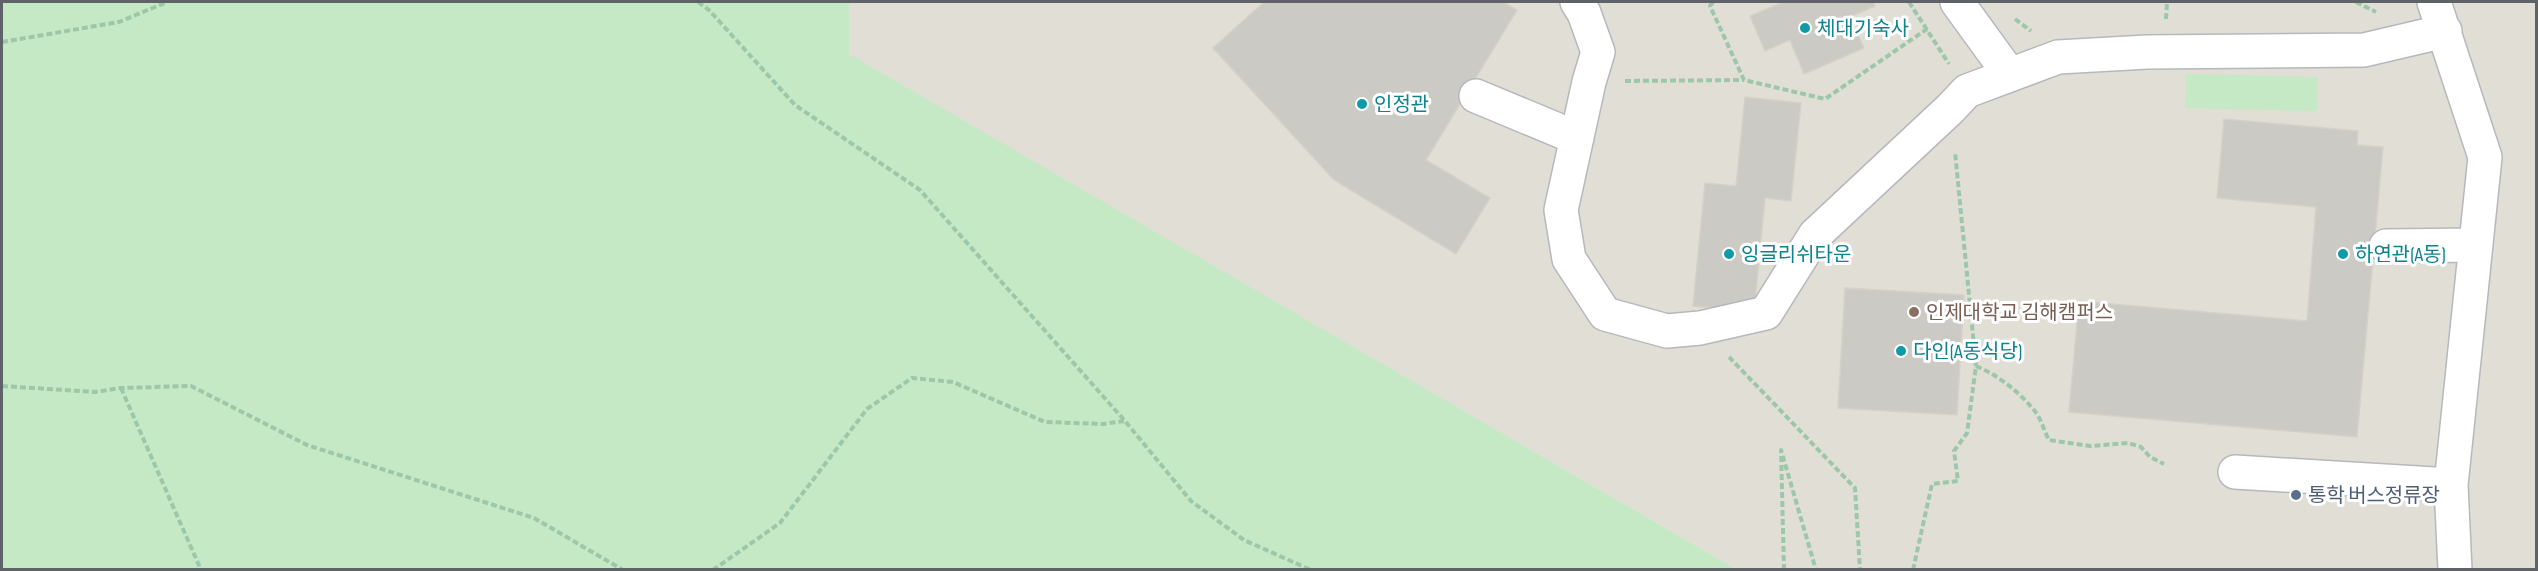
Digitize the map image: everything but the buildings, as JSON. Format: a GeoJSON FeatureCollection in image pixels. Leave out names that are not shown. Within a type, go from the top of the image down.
{"type":"FeatureCollection","features":[{"type":"Feature","properties":{"kind":"lane"},"geometry":{"type":"LineString","coordinates":[[1577,2],[1584,13],[1598,52],[1589,82],[1561,210],[1569,259],[1605,314],[1667,331],[1700,328],[1766,314],[1815,235],[1958,100],[2010,75],[2058,57],[2147,52],[2364,50],[2440,16],[2485,157],[2451,485],[2455,570]]}},
{"type":"Feature","properties":{"kind":"lane"},"geometry":{"type":"LineString","coordinates":[[1957,2],[2010,75]]}},
{"type":"Feature","properties":{"kind":"lane"},"geometry":{"type":"LineString","coordinates":[[1476,96],[1577,138]]}},
{"type":"Feature","properties":{"kind":"lane"},"geometry":{"type":"LineString","coordinates":[[2386,246],[2475,244]]}},
{"type":"Feature","properties":{"kind":"lane"},"geometry":{"type":"LineString","coordinates":[[2235,472],[2451,485]]}},
{"type":"Feature","properties":{"kind":"path"},"geometry":{"type":"LineString","coordinates":[[2,42],[119,22],[167,2]]}},
{"type":"Feature","properties":{"kind":"path"},"geometry":{"type":"LineString","coordinates":[[698,2],[709,10],[795,105],[920,190],[1125,421],[1191,501],[1244,540],[1311,570]]}},
{"type":"Feature","properties":{"kind":"path"},"geometry":{"type":"LineString","coordinates":[[1713,2],[1710,6],[1744,80]]}},
{"type":"Feature","properties":{"kind":"path"},"geometry":{"type":"LineString","coordinates":[[1909,2],[1927,29],[1958,100],[1976,366],[1967,433],[1954,451],[1958,481],[1932,484],[1913,570]]}},
{"type":"Feature","properties":{"kind":"path"},"geometry":{"type":"LineString","coordinates":[[2014,18],[2050,44],[2058,57]]}},
{"type":"Feature","properties":{"kind":"path"},"geometry":{"type":"LineString","coordinates":[[1589,82],[1744,80],[1825,99],[1927,29]]}},
{"type":"Feature","properties":{"kind":"path"},"geometry":{"type":"LineString","coordinates":[[1700,328],[1855,488],[1860,570]]}},
{"type":"Feature","properties":{"kind":"path"},"geometry":{"type":"LineString","coordinates":[[1976,366],[1990,372],[2035,411],[2049,440],[2090,446],[2128,443],[2141,447],[2150,457],[2163,464]]}},
{"type":"Feature","properties":{"kind":"path"},"geometry":{"type":"LineString","coordinates":[[713,570],[780,523],[867,408],[912,378],[953,382],[1046,422],[1103,424],[1125,421]]}},
{"type":"Feature","properties":{"kind":"path"},"geometry":{"type":"LineString","coordinates":[[2,386],[95,392],[121,388],[191,386],[307,445],[534,518],[623,570]]}},
{"type":"Feature","properties":{"kind":"path"},"geometry":{"type":"LineString","coordinates":[[121,388],[201,570]]}},
{"type":"Feature","properties":{"kind":"path"},"geometry":{"type":"LineString","coordinates":[[1784,570],[1782,450],[1816,570]]}},
{"type":"Feature","properties":{"kind":"shaded area","name":"인제대학교 김해캠퍼스"},"geometry":{"type":"Polygon","coordinates":[[[849,2],[2536,2],[2536,569],[1736,569],[848,54],[849,2]]]}},
{"type":"Feature","properties":{"kind":"green space"},"geometry":{"type":"Polygon","coordinates":[[[2,2],[849,2],[849,54],[1736,569],[2,569],[2,2]]]}},
{"type":"Feature","properties":{"kind":"green space"},"geometry":{"type":"Polygon","coordinates":[[[2186,74],[2318,77],[2317,111],[2185,108],[2186,74]]]}},
{"type":"Feature","properties":{"kind":"place","name":"체대기숙사"},"geometry":{"type":"Point","coordinates":[1805,28]}},
{"type":"Feature","properties":{"kind":"place","name":"인정관"},"geometry":{"type":"Point","coordinates":[1362,104]}},
{"type":"Feature","properties":{"kind":"place","name":"잉글리쉬타운"},"geometry":{"type":"Point","coordinates":[1729,254]}},
{"type":"Feature","properties":{"kind":"place","name":"하연관(A동)"},"geometry":{"type":"Point","coordinates":[2343,254]}},
{"type":"Feature","properties":{"kind":"place","name":"인제대학교 김해캠퍼스"},"geometry":{"type":"Point","coordinates":[1914,312]}},
{"type":"Feature","properties":{"kind":"place","name":"다인(A동식당)"},"geometry":{"type":"Point","coordinates":[1901,351]}},
{"type":"Feature","properties":{"kind":"place","name":"통학 버스정류장"},"geometry":{"type":"Point","coordinates":[2296,495]}}]}
